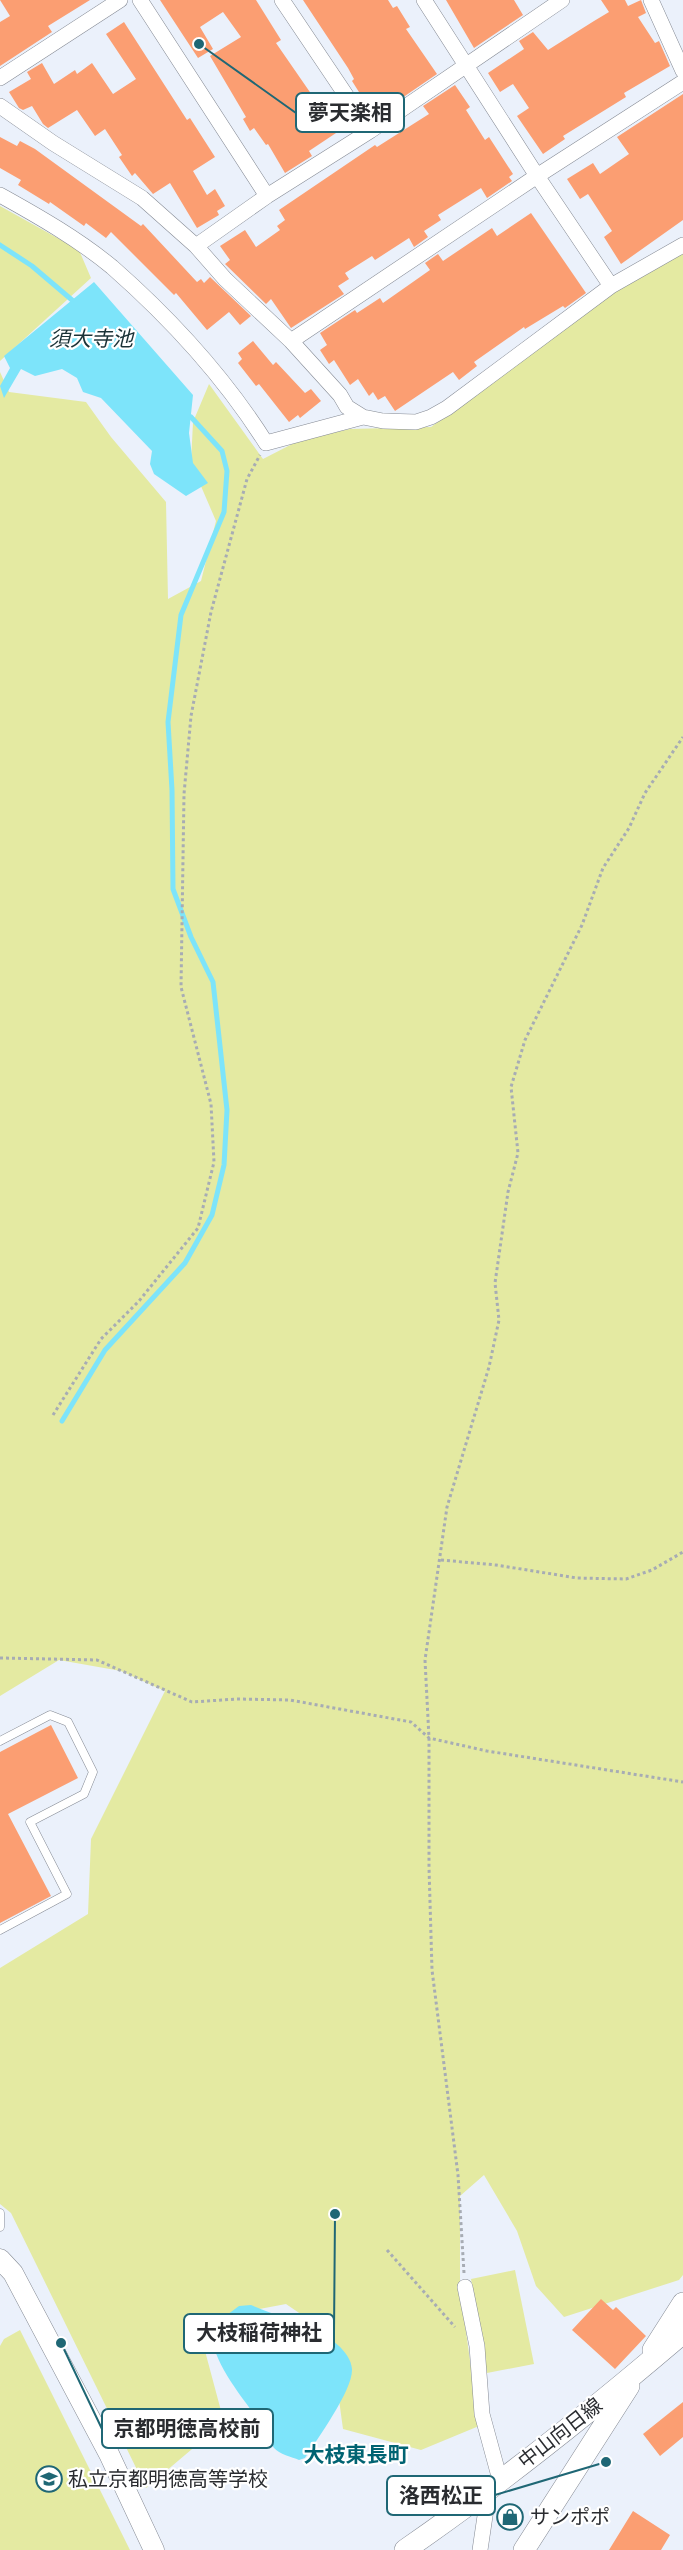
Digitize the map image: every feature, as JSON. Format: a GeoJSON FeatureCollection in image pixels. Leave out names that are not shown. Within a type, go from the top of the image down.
{"type":"FeatureCollection","features":[{"type":"Feature","properties":{"kind":"main road"},"geometry":{"type":"LineString","coordinates":[[524,2550],[683,2303]]}},
{"type":"Feature","properties":{"kind":"main road","name":"中山向日線"},"geometry":{"type":"LineString","coordinates":[[405,2550],[494,2484],[683,2333]]}},
{"type":"Feature","properties":{"kind":"street"},"geometry":{"type":"LineString","coordinates":[[0,78],[120,0]]}},
{"type":"Feature","properties":{"kind":"street"},"geometry":{"type":"LineString","coordinates":[[140,0],[267,196]]}},
{"type":"Feature","properties":{"kind":"street"},"geometry":{"type":"LineString","coordinates":[[282,0],[370,131]]}},
{"type":"Feature","properties":{"kind":"street"},"geometry":{"type":"LineString","coordinates":[[424,0],[611,286]]}},
{"type":"Feature","properties":{"kind":"street"},"geometry":{"type":"LineString","coordinates":[[196,246],[267,196],[370,131],[467,65],[541,5],[562,0]]}},
{"type":"Feature","properties":{"kind":"street"},"geometry":{"type":"LineString","coordinates":[[651,0],[683,71]]}},
{"type":"Feature","properties":{"kind":"street"},"geometry":{"type":"LineString","coordinates":[[291,341],[537,176],[683,82]]}},
{"type":"Feature","properties":{"kind":"street"},"geometry":{"type":"LineString","coordinates":[[0,106],[53,143],[142,198],[196,246],[225,279],[291,341],[340,395],[347,407],[363,417],[383,421],[416,422],[431,417],[447,408],[611,286],[683,245]]}},
{"type":"Feature","properties":{"kind":"street"},"geometry":{"type":"LineString","coordinates":[[0,195],[47,222],[111,267],[186,339],[266,443],[363,417]]}},
{"type":"Feature","properties":{"kind":"street"},"geometry":{"type":"LineString","coordinates":[[0,2259],[13,2273],[110,2454],[154,2550]]}},
{"type":"Feature","properties":{"kind":"street"},"geometry":{"type":"LineString","coordinates":[[465,2287],[477,2346],[482,2414],[494,2484],[480,2550]]}},
{"type":"Feature","properties":{"kind":"lane"},"geometry":{"type":"LineString","coordinates":[[0,1741],[50,1715],[68,1722],[93,1772],[84,1794],[30,1822],[67,1894],[0,1930]]}},
{"type":"Feature","properties":{"kind":"lane"},"geometry":{"type":"LineString","coordinates":[[0,2214],[0,2227]]}},
{"type":"Feature","properties":{"kind":"path"},"geometry":{"type":"LineString","coordinates":[[53,1415],[101,1339],[139,1301],[198,1228],[214,1162],[211,1104],[181,987],[183,794],[191,716],[211,612],[247,479],[266,443]]}},
{"type":"Feature","properties":{"kind":"path"},"geometry":{"type":"LineString","coordinates":[[465,2287],[458,2175],[432,1970],[429,1738],[425,1660],[447,1507],[489,1367],[499,1320],[495,1283],[508,1192],[518,1153],[511,1087],[525,1040],[582,925],[603,868],[629,828],[645,794],[683,737]]}},
{"type":"Feature","properties":{"kind":"path"},"geometry":{"type":"LineString","coordinates":[[441,1560],[496,1565],[577,1578],[626,1579],[652,1570],[683,1552]]}},
{"type":"Feature","properties":{"kind":"path"},"geometry":{"type":"LineString","coordinates":[[0,1658],[97,1660],[192,1702],[237,1699],[290,1700],[411,1722],[429,1738],[571,1766],[683,1782]]}},
{"type":"Feature","properties":{"kind":"path"},"geometry":{"type":"LineString","coordinates":[[387,2250],[453,2325],[477,2346]]}},
{"type":"Feature","properties":{"kind":"green space"},"geometry":{"type":"Polygon","coordinates":[[[0,206],[79,250],[91,278],[0,361],[0,206]]]}},
{"type":"Feature","properties":{"kind":"green space"},"geometry":{"type":"Polygon","coordinates":[[[683,241],[683,2275],[679,2280],[564,2317],[536,2286],[517,2231],[484,2175],[460,2196],[460,2288],[479,2426],[421,2450],[343,2429],[330,2334],[286,2304],[197,2321],[224,2422],[146,2488],[11,2213],[0,2204],[0,1968],[88,1914],[91,1839],[165,1691],[121,1671],[59,1660],[0,1696],[0,372],[9,392],[86,402],[111,437],[166,502],[168,599],[201,581],[216,521],[191,463],[193,422],[209,384],[263,459],[300,440],[350,429],[431,427],[683,241]]]}},
{"type":"Feature","properties":{"kind":"green space"},"geometry":{"type":"Polygon","coordinates":[[[515,2270],[534,2364],[487,2373],[471,2279],[515,2270]]]}},
{"type":"Feature","properties":{"kind":"green space","name":"私立京都明徳高等学校"},"geometry":{"type":"Polygon","coordinates":[[[20,2330],[130,2550],[0,2550],[0,2346],[4,2339],[20,2330]]]}},
{"type":"Feature","properties":{"kind":"water","name":"須大寺池"},"geometry":{"type":"Polygon","coordinates":[[[94,282],[193,395],[189,433],[193,463],[208,483],[186,496],[154,474],[150,464],[152,451],[101,398],[83,392],[77,378],[62,369],[35,376],[21,369],[4,398],[0,386],[10,368],[4,356],[94,282]]]}},
{"type":"Feature","properties":{"kind":"water"},"geometry":{"type":"Polygon","coordinates":[[[251,2305],[318,2331],[337,2344],[351,2362],[351,2378],[341,2401],[305,2458],[299,2460],[282,2454],[274,2448],[263,2427],[229,2379],[216,2353],[212,2339],[212,2326],[239,2306],[251,2305]]]}},
{"type":"Feature","properties":{"kind":"building"},"geometry":{"type":"Polygon","coordinates":[[[0,0],[90,0],[48,26],[52,32],[0,66],[0,22],[10,16],[0,0]]]}},
{"type":"Feature","properties":{"kind":"building"},"geometry":{"type":"Polygon","coordinates":[[[160,0],[256,0],[281,40],[276,43],[314,98],[319,95],[342,129],[309,151],[312,156],[285,173],[268,144],[266,145],[254,128],[250,131],[243,119],[246,117],[210,56],[241,37],[223,12],[200,27],[213,49],[198,58],[160,0]]]}},
{"type":"Feature","properties":{"kind":"building"},"geometry":{"type":"Polygon","coordinates":[[[303,0],[388,0],[393,8],[397,6],[410,27],[406,29],[437,74],[399,100],[396,95],[371,111],[352,81],[354,79],[348,68],[303,0]]]}},
{"type":"Feature","properties":{"kind":"building"},"geometry":{"type":"Polygon","coordinates":[[[446,0],[514,0],[523,15],[474,48],[446,0]]]}},
{"type":"Feature","properties":{"kind":"building"},"geometry":{"type":"Polygon","coordinates":[[[601,0],[625,0],[628,6],[641,0],[646,13],[638,17],[655,43],[659,41],[670,66],[624,93],[626,97],[563,136],[565,139],[543,154],[517,116],[529,108],[513,84],[500,92],[488,73],[524,49],[519,41],[533,32],[548,50],[609,12],[601,0]]]}},
{"type":"Feature","properties":{"kind":"building"},"geometry":{"type":"Polygon","coordinates":[[[124,22],[187,120],[190,118],[215,157],[193,171],[207,195],[215,189],[225,206],[217,211],[219,215],[197,228],[170,183],[153,194],[135,173],[132,176],[119,157],[122,155],[105,129],[95,136],[77,110],[48,128],[32,106],[23,110],[19,108],[9,92],[31,79],[27,72],[42,63],[54,84],[75,70],[77,74],[92,63],[113,94],[136,79],[106,34],[124,22]]]}},
{"type":"Feature","properties":{"kind":"building"},"geometry":{"type":"Polygon","coordinates":[[[455,85],[470,107],[466,110],[485,140],[489,137],[513,174],[509,177],[512,181],[487,198],[481,188],[438,215],[441,220],[424,231],[428,237],[414,247],[409,238],[375,260],[372,256],[345,273],[349,279],[338,286],[344,294],[291,328],[271,299],[266,304],[225,264],[230,260],[220,246],[245,230],[256,247],[280,230],[277,226],[285,220],[279,210],[375,145],[377,147],[429,114],[423,106],[455,85]]]}},
{"type":"Feature","properties":{"kind":"building"},"geometry":{"type":"Polygon","coordinates":[[[683,94],[683,220],[621,264],[604,237],[612,231],[588,194],[580,199],[567,179],[593,163],[600,174],[629,154],[617,137],[683,94]]]}},
{"type":"Feature","properties":{"kind":"building"},"geometry":{"type":"Polygon","coordinates":[[[0,137],[17,146],[20,141],[35,149],[141,226],[143,224],[197,282],[201,279],[204,283],[210,277],[251,316],[240,325],[229,312],[207,330],[176,293],[174,295],[111,232],[106,238],[86,223],[84,226],[50,202],[49,204],[18,185],[21,180],[0,168],[0,137]]]}},
{"type":"Feature","properties":{"kind":"building"},"geometry":{"type":"Polygon","coordinates":[[[531,213],[586,293],[565,308],[563,306],[525,329],[524,327],[474,362],[477,366],[459,380],[453,372],[395,411],[385,396],[378,400],[373,392],[369,396],[358,379],[350,385],[334,360],[329,364],[320,350],[327,345],[320,333],[355,310],[357,313],[380,298],[383,303],[430,270],[425,263],[438,254],[443,261],[492,228],[497,236],[531,213]]]}},
{"type":"Feature","properties":{"kind":"building"},"geometry":{"type":"Polygon","coordinates":[[[253,341],[273,365],[276,362],[305,393],[311,389],[321,401],[300,418],[298,415],[289,422],[259,384],[256,386],[238,363],[242,359],[238,353],[253,341]]]}},
{"type":"Feature","properties":{"kind":"building"},"geometry":{"type":"Polygon","coordinates":[[[51,1725],[78,1778],[8,1814],[51,1896],[0,1923],[0,1752],[51,1725]]]}},
{"type":"Feature","properties":{"kind":"building"},"geometry":{"type":"Polygon","coordinates":[[[601,2299],[613,2310],[616,2307],[646,2336],[615,2369],[572,2330],[601,2299]]]}},
{"type":"Feature","properties":{"kind":"building"},"geometry":{"type":"Polygon","coordinates":[[[683,2402],[683,2437],[660,2456],[643,2434],[683,2402]]]}},
{"type":"Feature","properties":{"kind":"building"},"geometry":{"type":"Polygon","coordinates":[[[633,2511],[670,2535],[661,2550],[609,2550],[633,2511]]]}},
{"type":"Feature","properties":{"kind":"waterway"},"geometry":{"type":"LineString","coordinates":[[0,245],[32,266],[72,300]]}},
{"type":"Feature","properties":{"kind":"waterway"},"geometry":{"type":"LineString","coordinates":[[62,1421],[105,1350],[185,1263],[212,1215],[224,1165],[227,1110],[213,982],[191,937],[173,889],[172,790],[168,722],[181,615],[224,512],[227,471],[222,451],[191,417]]}},
{"type":"Feature","properties":{"kind":"place","name":"夢天楽相"},"geometry":{"type":"Point","coordinates":[199,44]}},
{"type":"Feature","properties":{"kind":"place","name":"大枝稲荷神社"},"geometry":{"type":"Point","coordinates":[335,2214]}},
{"type":"Feature","properties":{"kind":"place","name":"京都明徳高校前"},"geometry":{"type":"Point","coordinates":[61,2343]}},
{"type":"Feature","properties":{"kind":"place","name":"洛西松正"},"geometry":{"type":"Point","coordinates":[606,2462]}},
{"type":"Feature","properties":{"kind":"place","name":"私立京都明徳高等学校"},"geometry":{"type":"Point","coordinates":[49,2479]}},
{"type":"Feature","properties":{"kind":"place","name":"サンポポ"},"geometry":{"type":"Point","coordinates":[510,2517]}},
{"type":"Feature","properties":{"kind":"district","name":"大枝東長町"},"geometry":{"type":"Point","coordinates":[356,2455]}}]}
